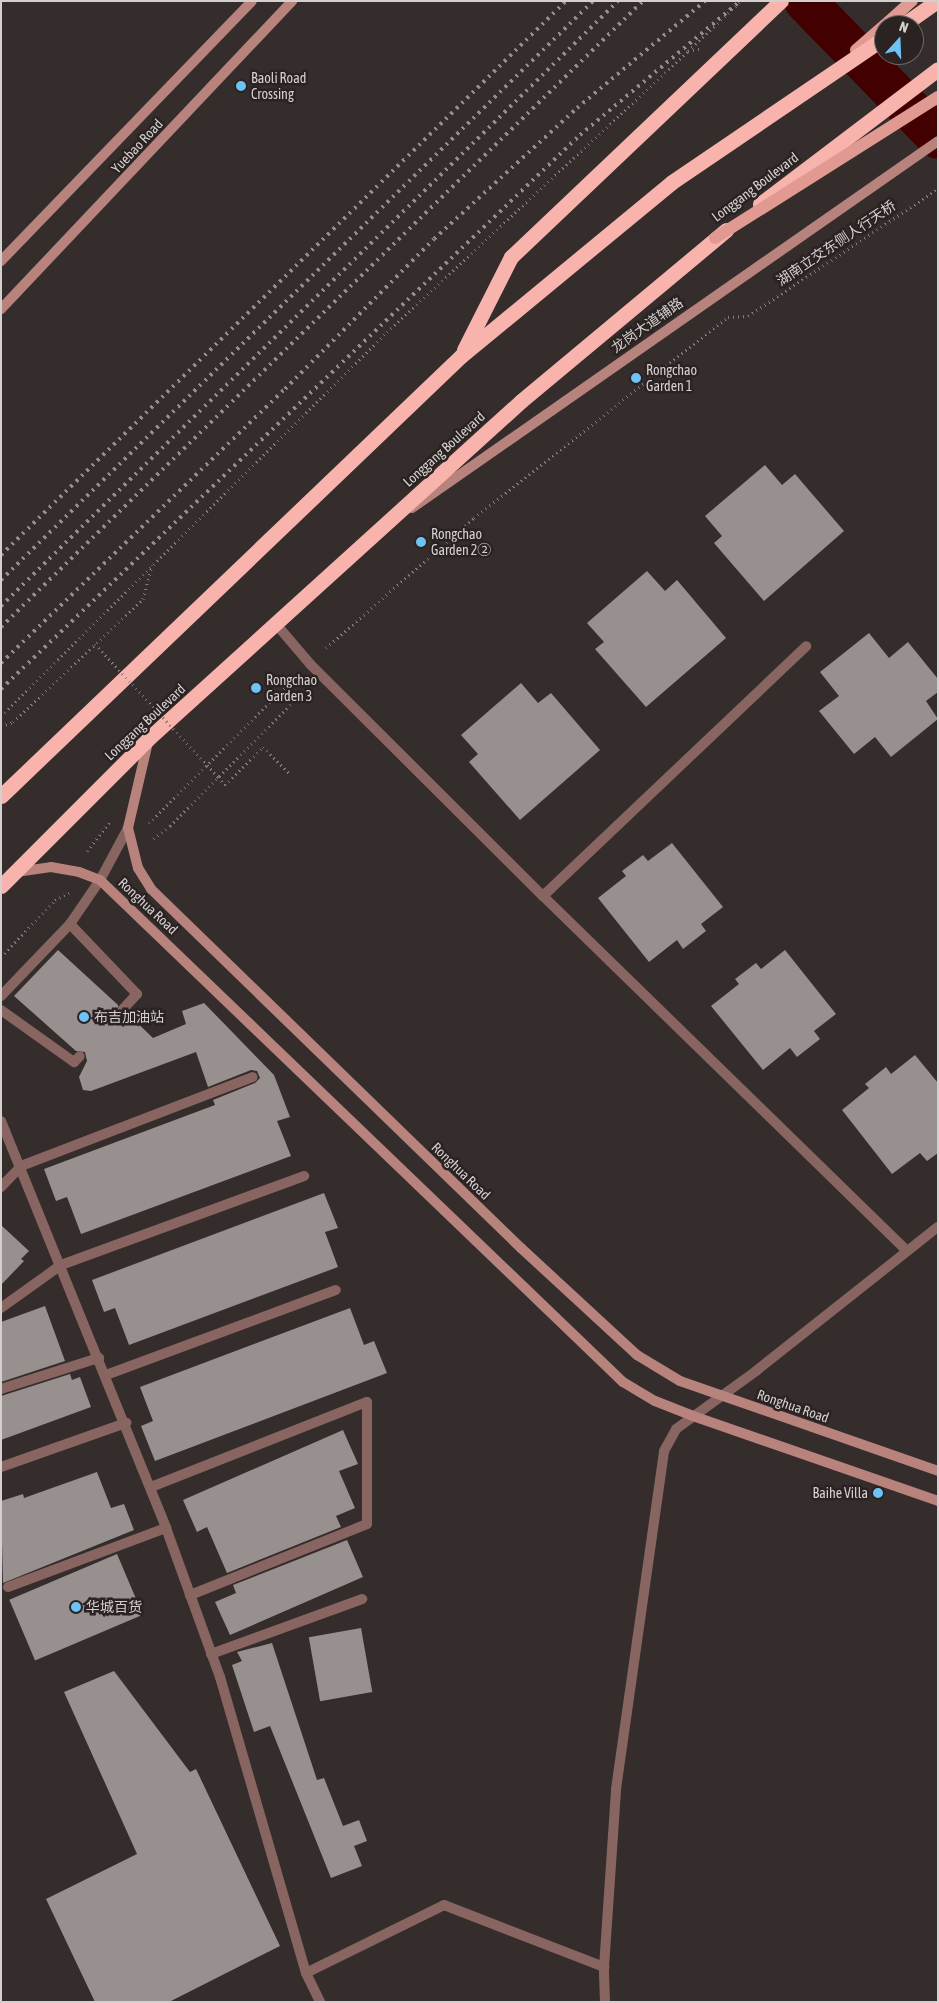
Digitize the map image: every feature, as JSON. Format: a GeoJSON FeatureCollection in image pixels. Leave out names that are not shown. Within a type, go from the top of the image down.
{"type":"FeatureCollection","features":[{"type":"Feature","properties":{"kind":"highway"},"geometry":{"type":"LineString","coordinates":[[461,356],[511,257],[781,1]]}},
{"type":"Feature","properties":{"kind":"highway"},"geometry":{"type":"LineString","coordinates":[[917,15],[937,1]]}},
{"type":"Feature","properties":{"kind":"highway"},"geometry":{"type":"LineString","coordinates":[[1,796],[461,356],[672,182],[874,45]]}},
{"type":"Feature","properties":{"kind":"highway","name":"Longgang Boulevard"},"geometry":{"type":"LineString","coordinates":[[1,886],[149,738],[521,401],[715,238],[938,69]]}},
{"type":"Feature","properties":{"kind":"main road"},"geometry":{"type":"LineString","coordinates":[[896,15],[912,1]]}},
{"type":"Feature","properties":{"kind":"main road"},"geometry":{"type":"LineString","coordinates":[[820,82],[874,34]]}},
{"type":"Feature","properties":{"kind":"main road"},"geometry":{"type":"LineString","coordinates":[[715,238],[938,98]]}},
{"type":"Feature","properties":{"kind":"street","name":"Yuebao Road"},"geometry":{"type":"LineString","coordinates":[[1,261],[252,1]]}},
{"type":"Feature","properties":{"kind":"street","name":"Yuebao Road"},"geometry":{"type":"LineString","coordinates":[[1,309],[292,1]]}},
{"type":"Feature","properties":{"kind":"street","name":"龙岗大道辅路"},"geometry":{"type":"LineString","coordinates":[[374,535],[938,141]]}},
{"type":"Feature","properties":{"kind":"street"},"geometry":{"type":"LineString","coordinates":[[276,624],[310,664],[542,896],[907,1251]]}},
{"type":"Feature","properties":{"kind":"street"},"geometry":{"type":"LineString","coordinates":[[542,896],[806,646]]}},
{"type":"Feature","properties":{"kind":"street","name":"Ronghua Road"},"geometry":{"type":"LineString","coordinates":[[149,738],[128,828],[138,868],[151,889],[521,1248],[637,1355],[680,1381],[938,1471]]}},
{"type":"Feature","properties":{"kind":"street"},"geometry":{"type":"LineString","coordinates":[[1,996],[70,924],[100,880],[128,828]]}},
{"type":"Feature","properties":{"kind":"street","name":"Ronghua Road"},"geometry":{"type":"LineString","coordinates":[[15,872],[51,866],[100,880],[623,1382],[655,1401],[692,1416],[938,1500]]}},
{"type":"Feature","properties":{"kind":"street"},"geometry":{"type":"LineString","coordinates":[[70,924],[137,994],[123,1009]]}},
{"type":"Feature","properties":{"kind":"street"},"geometry":{"type":"LineString","coordinates":[[1,1010],[74,1062],[80,1056]]}},
{"type":"Feature","properties":{"kind":"street"},"geometry":{"type":"LineString","coordinates":[[1,1187],[21,1166],[253,1077]]}},
{"type":"Feature","properties":{"kind":"street"},"geometry":{"type":"LineString","coordinates":[[1,1121],[151,1486],[211,1654],[306,1973],[320,2002]]}},
{"type":"Feature","properties":{"kind":"street"},"geometry":{"type":"LineString","coordinates":[[1,1308],[61,1265],[304,1176]]}},
{"type":"Feature","properties":{"kind":"street"},"geometry":{"type":"LineString","coordinates":[[605,2002],[604,1967],[616,1789],[664,1451],[676,1429],[722,1396],[938,1227]]}},
{"type":"Feature","properties":{"kind":"street"},"geometry":{"type":"LineString","coordinates":[[106,1375],[336,1290]]}},
{"type":"Feature","properties":{"kind":"street"},"geometry":{"type":"LineString","coordinates":[[1,1388],[99,1358]]}},
{"type":"Feature","properties":{"kind":"street"},"geometry":{"type":"LineString","coordinates":[[151,1486],[366,1402],[367,1524],[190,1596]]}},
{"type":"Feature","properties":{"kind":"street"},"geometry":{"type":"LineString","coordinates":[[1,1467],[126,1423]]}},
{"type":"Feature","properties":{"kind":"street"},"geometry":{"type":"LineString","coordinates":[[8,1587],[166,1528]]}},
{"type":"Feature","properties":{"kind":"street"},"geometry":{"type":"LineString","coordinates":[[211,1654],[362,1599]]}},
{"type":"Feature","properties":{"kind":"street"},"geometry":{"type":"LineString","coordinates":[[306,1973],[444,1905],[604,1967]]}},
{"type":"Feature","properties":{"kind":"path"},"geometry":{"type":"LineString","coordinates":[[1,716],[387,332],[741,1]]}},
{"type":"Feature","properties":{"kind":"path"},"geometry":{"type":"LineString","coordinates":[[688,51],[705,47]]}},
{"type":"Feature","properties":{"kind":"path","name":"湖南立交东侧人行天桥"},"geometry":{"type":"LineString","coordinates":[[326,648],[474,518],[728,317],[748,316],[938,189]]}},
{"type":"Feature","properties":{"kind":"path"},"geometry":{"type":"LineString","coordinates":[[1,726],[13,722],[143,599],[152,564]]}},
{"type":"Feature","properties":{"kind":"path"},"geometry":{"type":"LineString","coordinates":[[95,644],[225,785],[263,747],[289,773]]}},
{"type":"Feature","properties":{"kind":"path"},"geometry":{"type":"LineString","coordinates":[[149,822],[288,684],[294,701],[170,826],[150,841]]}},
{"type":"Feature","properties":{"kind":"path"},"geometry":{"type":"LineString","coordinates":[[87,852],[110,822]]}},
{"type":"Feature","properties":{"kind":"path"},"geometry":{"type":"LineString","coordinates":[[1,957],[55,900],[71,892]]}},
{"type":"Feature","properties":{"kind":"building"},"geometry":{"type":"Polygon","coordinates":[[[765,465],[782,485],[795,474],[844,531],[764,601],[714,543],[722,536],[705,516],[765,465]]]}},
{"type":"Feature","properties":{"kind":"building"},"geometry":{"type":"Polygon","coordinates":[[[647,571],[665,591],[677,580],[726,638],[646,707],[595,649],[604,642],[587,623],[647,571]]]}},
{"type":"Feature","properties":{"kind":"building"},"geometry":{"type":"Polygon","coordinates":[[[869,633],[889,658],[908,642],[938,679],[938,692],[926,701],[938,719],[891,757],[875,737],[854,754],[819,711],[839,696],[820,672],[869,633]]]}},
{"type":"Feature","properties":{"kind":"building"},"geometry":{"type":"Polygon","coordinates":[[[521,683],[538,703],[551,693],[600,750],[520,820],[469,762],[478,754],[461,735],[521,683]]]}},
{"type":"Feature","properties":{"kind":"building"},"geometry":{"type":"Polygon","coordinates":[[[672,843],[723,907],[701,924],[706,931],[683,949],[677,940],[649,962],[598,898],[626,876],[622,871],[643,855],[648,861],[672,843]]]}},
{"type":"Feature","properties":{"kind":"building"},"geometry":{"type":"Polygon","coordinates":[[[58,950],[118,1005],[119,1014],[128,1014],[153,1038],[186,1024],[182,1011],[204,1003],[274,1075],[290,1117],[277,1121],[291,1156],[81,1234],[67,1197],[56,1201],[44,1169],[215,1105],[213,1100],[255,1083],[260,1078],[257,1071],[251,1070],[208,1087],[196,1052],[91,1091],[83,1090],[79,1077],[87,1061],[85,1052],[76,1051],[14,996],[58,950]]]}},
{"type":"Feature","properties":{"kind":"building"},"geometry":{"type":"Polygon","coordinates":[[[785,950],[836,1014],[814,1031],[820,1039],[797,1057],[790,1048],[763,1070],[711,1006],[739,984],[735,979],[756,963],[761,969],[785,950]]]}},
{"type":"Feature","properties":{"kind":"building"},"geometry":{"type":"Polygon","coordinates":[[[915,1055],[938,1083],[938,1153],[927,1161],[920,1153],[892,1174],[842,1110],[869,1088],[865,1084],[886,1067],[891,1074],[915,1055]]]}},
{"type":"Feature","properties":{"kind":"building"},"geometry":{"type":"Polygon","coordinates":[[[324,1193],[338,1228],[325,1232],[338,1267],[129,1345],[115,1308],[104,1312],[92,1280],[324,1193]]]}},
{"type":"Feature","properties":{"kind":"building"},"geometry":{"type":"Polygon","coordinates":[[[1,1225],[29,1251],[21,1259],[24,1261],[1,1285],[1,1225]]]}},
{"type":"Feature","properties":{"kind":"building"},"geometry":{"type":"Polygon","coordinates":[[[45,1306],[65,1361],[1,1382],[1,1322],[45,1306]]]}},
{"type":"Feature","properties":{"kind":"building"},"geometry":{"type":"Polygon","coordinates":[[[350,1308],[364,1345],[374,1341],[387,1373],[155,1461],[141,1426],[153,1421],[140,1387],[350,1308]]]}},
{"type":"Feature","properties":{"kind":"building"},"geometry":{"type":"Polygon","coordinates":[[[70,1374],[72,1380],[80,1377],[91,1407],[1,1440],[1,1396],[70,1374]]]}},
{"type":"Feature","properties":{"kind":"building"},"geometry":{"type":"Polygon","coordinates":[[[343,1430],[358,1464],[339,1471],[355,1508],[336,1516],[341,1527],[227,1573],[207,1527],[197,1532],[183,1500],[343,1430]]]}},
{"type":"Feature","properties":{"kind":"building"},"geometry":{"type":"Polygon","coordinates":[[[97,1472],[111,1508],[124,1504],[134,1530],[3,1583],[1,1501],[23,1494],[24,1498],[97,1472]]]}},
{"type":"Feature","properties":{"kind":"building"},"geometry":{"type":"Polygon","coordinates":[[[347,1540],[363,1577],[230,1635],[215,1602],[236,1593],[233,1585],[347,1540]]]}},
{"type":"Feature","properties":{"kind":"building","name":"华城百货"},"geometry":{"type":"Polygon","coordinates":[[[117,1554],[143,1615],[35,1660],[9,1600],[117,1554]]]}},
{"type":"Feature","properties":{"kind":"building"},"geometry":{"type":"Polygon","coordinates":[[[361,1628],[372,1692],[320,1701],[309,1637],[361,1628]]]}},
{"type":"Feature","properties":{"kind":"building"},"geometry":{"type":"Polygon","coordinates":[[[272,1643],[317,1780],[324,1778],[343,1826],[359,1820],[367,1841],[354,1846],[362,1866],[331,1878],[270,1726],[254,1732],[232,1665],[242,1661],[237,1652],[272,1643]]]}},
{"type":"Feature","properties":{"kind":"building"},"geometry":{"type":"Polygon","coordinates":[[[114,1671],[190,1772],[196,1769],[280,1946],[169,2002],[95,2002],[46,1899],[137,1854],[64,1692],[114,1671]]]}},
{"type":"Feature","properties":{"kind":"waterway"},"geometry":{"type":"LineString","coordinates":[[805,1],[938,138]]}},
{"type":"Feature","properties":{"kind":"railway"},"geometry":{"type":"LineString","coordinates":[[1,555],[566,1]]}},
{"type":"Feature","properties":{"kind":"railway"},"geometry":{"type":"LineString","coordinates":[[1,580],[593,1]]}},
{"type":"Feature","properties":{"kind":"railway"},"geometry":{"type":"LineString","coordinates":[[1,606],[618,1]]}},
{"type":"Feature","properties":{"kind":"railway"},"geometry":{"type":"LineString","coordinates":[[1,627],[643,1]]}},
{"type":"Feature","properties":{"kind":"railway"},"geometry":{"type":"LineString","coordinates":[[1,663],[285,389],[434,239],[577,108],[705,1]]}},
{"type":"Feature","properties":{"kind":"railway"},"geometry":{"type":"LineString","coordinates":[[1,689],[580,135],[740,1]]}},
{"type":"Feature","properties":{"kind":"place","name":"Baoli Road Crossing"},"geometry":{"type":"Point","coordinates":[241,86]}},
{"type":"Feature","properties":{"kind":"place","name":"Rongchao Garden 1"},"geometry":{"type":"Point","coordinates":[636,378]}},
{"type":"Feature","properties":{"kind":"place","name":"Rongchao Garden 2②"},"geometry":{"type":"Point","coordinates":[421,542]}},
{"type":"Feature","properties":{"kind":"place","name":"Rongchao Garden 3"},"geometry":{"type":"Point","coordinates":[256,688]}},
{"type":"Feature","properties":{"kind":"place","name":"布吉加油站"},"geometry":{"type":"Point","coordinates":[84,1017]}},
{"type":"Feature","properties":{"kind":"place","name":"Baihe Villa"},"geometry":{"type":"Point","coordinates":[878,1493]}},
{"type":"Feature","properties":{"kind":"place","name":"华城百货"},"geometry":{"type":"Point","coordinates":[76,1607]}}]}
